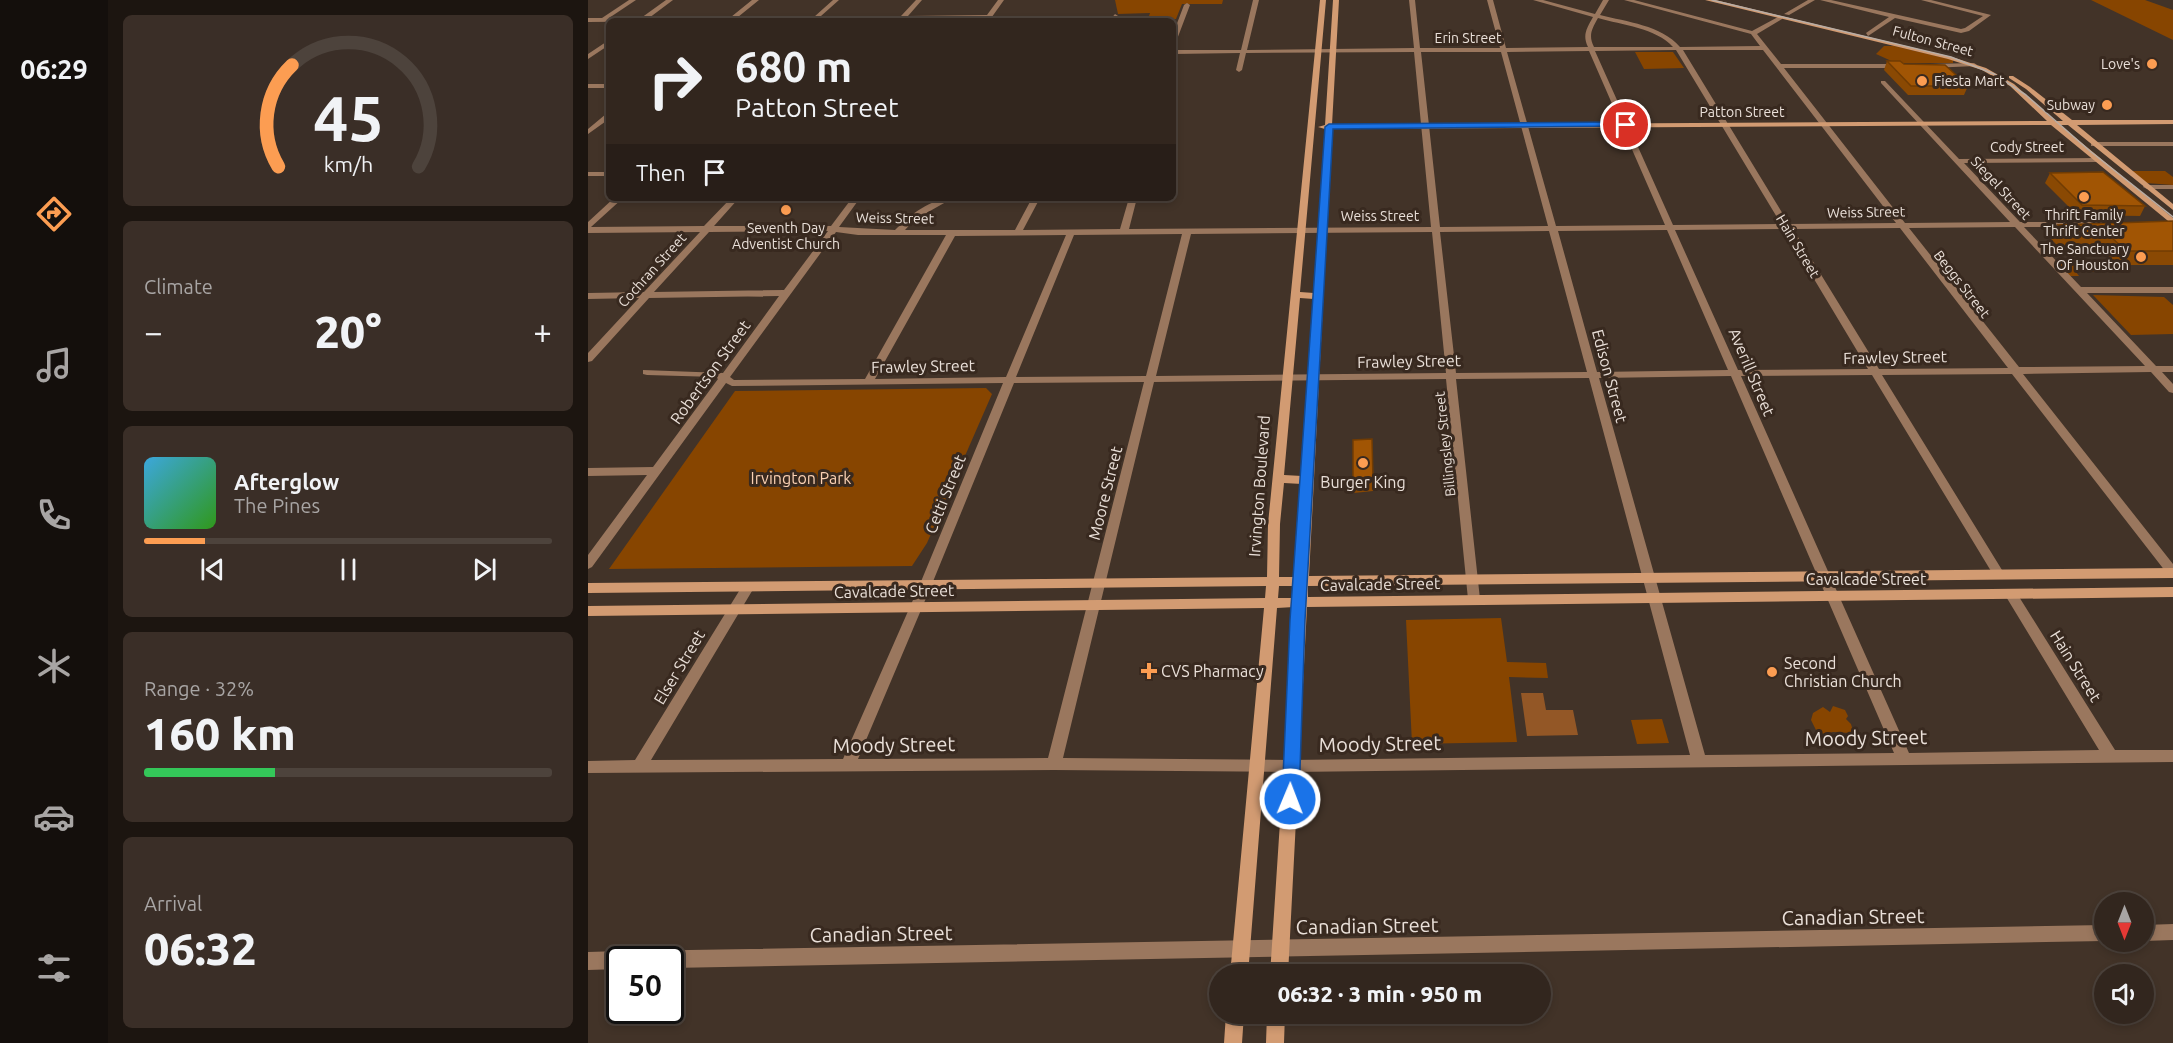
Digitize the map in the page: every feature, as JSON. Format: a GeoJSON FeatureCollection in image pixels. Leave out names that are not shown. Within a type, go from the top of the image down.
{"type":"FeatureCollection","features":[{"type":"Feature","properties":{"kind":"main road","name":"Irvington Boulevard"},"geometry":{"type":"LineString","coordinates":[[1240,964],[1273,581],[1278,479],[1323,0]]}},
{"type":"Feature","properties":{"kind":"main road"},"geometry":{"type":"LineString","coordinates":[[1279,964],[1300,580],[1336,0]]}},
{"type":"Feature","properties":{"kind":"main road","name":"Fulton Street"},"geometry":{"type":"LineString","coordinates":[[1708,0],[1868,34],[1966,58],[1999,70],[2022,83],[2173,208]]}},
{"type":"Feature","properties":{"kind":"main road","name":"Fulton Street"},"geometry":{"type":"LineString","coordinates":[[1727,0],[1974,65],[2012,85],[2053,123],[2173,223]]}},
{"type":"Feature","properties":{"kind":"main road"},"geometry":{"type":"LineString","coordinates":[[1322,19],[1335,19]]}},
{"type":"Feature","properties":{"kind":"main road"},"geometry":{"type":"LineString","coordinates":[[1315,98],[1330,98]]}},
{"type":"Feature","properties":{"kind":"main road","name":"Patton Street"},"geometry":{"type":"LineString","coordinates":[[1312,127],[2173,122]]}},
{"type":"Feature","properties":{"kind":"main road"},"geometry":{"type":"LineString","coordinates":[[1305,178],[1324,178]]}},
{"type":"Feature","properties":{"kind":"main road"},"geometry":{"type":"LineString","coordinates":[[1294,295],[1318,296]]}},
{"type":"Feature","properties":{"kind":"main road"},"geometry":{"type":"LineString","coordinates":[[1278,479],[1307,480]]}},
{"type":"Feature","properties":{"kind":"main road","name":"Cavalcade Street"},"geometry":{"type":"LineString","coordinates":[[588,588],[2173,573]]}},
{"type":"Feature","properties":{"kind":"main road","name":"Cavalcade Street"},"geometry":{"type":"LineString","coordinates":[[588,611],[2173,592]]}},
{"type":"Feature","properties":{"kind":"main road"},"geometry":{"type":"LineString","coordinates":[[1233,1043],[1234,1024]]}},
{"type":"Feature","properties":{"kind":"main road"},"geometry":{"type":"LineString","coordinates":[[1275,1043],[1276,1024]]}},
{"type":"Feature","properties":{"kind":"street"},"geometry":{"type":"LineString","coordinates":[[588,20],[603,20],[633,0]]}},
{"type":"Feature","properties":{"kind":"street"},"geometry":{"type":"LineString","coordinates":[[643,18],[670,0]]}},
{"type":"Feature","properties":{"kind":"street"},"geometry":{"type":"LineString","coordinates":[[733,18],[756,0]]}},
{"type":"Feature","properties":{"kind":"street"},"geometry":{"type":"LineString","coordinates":[[816,18],[836,0]]}},
{"type":"Feature","properties":{"kind":"street"},"geometry":{"type":"LineString","coordinates":[[902,18],[919,0]]}},
{"type":"Feature","properties":{"kind":"street"},"geometry":{"type":"LineString","coordinates":[[989,18],[1001,0]]}},
{"type":"Feature","properties":{"kind":"street"},"geometry":{"type":"LineString","coordinates":[[1239,70],[1256,0]]}},
{"type":"Feature","properties":{"kind":"street","name":"Billingsley Street"},"geometry":{"type":"LineString","coordinates":[[1412,0],[1474,599]]}},
{"type":"Feature","properties":{"kind":"street","name":"Edison Street"},"geometry":{"type":"LineString","coordinates":[[1490,0],[1699,761]]}},
{"type":"Feature","properties":{"kind":"street","name":"Hain Street"},"geometry":{"type":"LineString","coordinates":[[1536,0],[1663,35],[1678,48],[1998,573]]}},
{"type":"Feature","properties":{"kind":"street","name":"Averill Street"},"geometry":{"type":"LineString","coordinates":[[1606,0],[1587,33],[1592,49],[1904,758]]}},
{"type":"Feature","properties":{"kind":"street"},"geometry":{"type":"LineString","coordinates":[[1628,0],[1753,33],[1812,0]]}},
{"type":"Feature","properties":{"kind":"street"},"geometry":{"type":"LineString","coordinates":[[1823,0],[1948,28],[1967,30],[1988,16],[1984,13],[1924,0]]}},
{"type":"Feature","properties":{"kind":"street"},"geometry":{"type":"LineString","coordinates":[[1176,34],[1187,5]]}},
{"type":"Feature","properties":{"kind":"street"},"geometry":{"type":"LineString","coordinates":[[1868,34],[1894,16]]}},
{"type":"Feature","properties":{"kind":"street","name":"Beggs Street"},"geometry":{"type":"LineString","coordinates":[[1753,33],[1899,225],[2173,573]]}},
{"type":"Feature","properties":{"kind":"street"},"geometry":{"type":"LineString","coordinates":[[588,57],[606,44]]}},
{"type":"Feature","properties":{"kind":"street","name":"Erin Street"},"geometry":{"type":"LineString","coordinates":[[1176,52],[1764,48]]}},
{"type":"Feature","properties":{"kind":"street"},"geometry":{"type":"LineString","coordinates":[[597,51],[606,51]]}},
{"type":"Feature","properties":{"kind":"street"},"geometry":{"type":"LineString","coordinates":[[1926,66],[1974,65]]}},
{"type":"Feature","properties":{"kind":"street"},"geometry":{"type":"LineString","coordinates":[[1779,66],[1903,66]]}},
{"type":"Feature","properties":{"kind":"street","name":"Siegel Street"},"geometry":{"type":"LineString","coordinates":[[1883,82],[2173,390]]}},
{"type":"Feature","properties":{"kind":"street"},"geometry":{"type":"LineString","coordinates":[[588,86],[606,86]]}},
{"type":"Feature","properties":{"kind":"street"},"geometry":{"type":"LineString","coordinates":[[590,129],[606,118]]}},
{"type":"Feature","properties":{"kind":"street"},"geometry":{"type":"LineString","coordinates":[[590,129],[606,127]]}},
{"type":"Feature","properties":{"kind":"street"},"geometry":{"type":"LineString","coordinates":[[2094,144],[2173,144]]}},
{"type":"Feature","properties":{"kind":"street","name":"Cody Street"},"geometry":{"type":"LineString","coordinates":[[1958,161],[2097,160]]}},
{"type":"Feature","properties":{"kind":"street"},"geometry":{"type":"LineString","coordinates":[[588,174],[606,174]]}},
{"type":"Feature","properties":{"kind":"street"},"geometry":{"type":"LineString","coordinates":[[2147,187],[2173,187]]}},
{"type":"Feature","properties":{"kind":"street"},"geometry":{"type":"LineString","coordinates":[[588,228],[616,201]]}},
{"type":"Feature","properties":{"kind":"street","name":"Cochran Street"},"geometry":{"type":"LineString","coordinates":[[588,359],[649,295],[732,201]]}},
{"type":"Feature","properties":{"kind":"street","name":"Robertson Street"},"geometry":{"type":"LineString","coordinates":[[588,564],[854,201]]}},
{"type":"Feature","properties":{"kind":"street"},"geometry":{"type":"LineString","coordinates":[[898,232],[911,218],[943,201]]}},
{"type":"Feature","properties":{"kind":"street"},"geometry":{"type":"LineString","coordinates":[[1018,232],[1034,201]]}},
{"type":"Feature","properties":{"kind":"street"},"geometry":{"type":"LineString","coordinates":[[1124,231],[1132,201]]}},
{"type":"Feature","properties":{"kind":"street"},"geometry":{"type":"LineString","coordinates":[[2158,224],[2173,223]]}},
{"type":"Feature","properties":{"kind":"street","name":"Weiss Street"},"geometry":{"type":"LineString","coordinates":[[588,228],[834,229],[952,233],[2106,224]]}},
{"type":"Feature","properties":{"kind":"street","name":"Cetti Street"},"geometry":{"type":"LineString","coordinates":[[847,766],[926,584],[1071,231]]}},
{"type":"Feature","properties":{"kind":"street","name":"Moore Street"},"geometry":{"type":"LineString","coordinates":[[1054,764],[1187,231]]}},
{"type":"Feature","properties":{"kind":"street"},"geometry":{"type":"LineString","coordinates":[[868,382],[952,233]]}},
{"type":"Feature","properties":{"kind":"street"},"geometry":{"type":"LineString","coordinates":[[2078,290],[2173,290]]}},
{"type":"Feature","properties":{"kind":"street"},"geometry":{"type":"LineString","coordinates":[[588,296],[787,293]]}},
{"type":"Feature","properties":{"kind":"street","name":"Frawley Street"},"geometry":{"type":"LineString","coordinates":[[647,372],[718,374],[732,383],[2173,369]]}},
{"type":"Feature","properties":{"kind":"street"},"geometry":{"type":"LineString","coordinates":[[588,472],[656,471]]}},
{"type":"Feature","properties":{"kind":"street","name":"Elser Street"},"geometry":{"type":"LineString","coordinates":[[639,767],[749,586]]}},
{"type":"Feature","properties":{"kind":"street","name":"Hain Street"},"geometry":{"type":"LineString","coordinates":[[2011,595],[2111,756]]}},
{"type":"Feature","properties":{"kind":"street","name":"Moody Street"},"geometry":{"type":"LineString","coordinates":[[588,767],[1054,764],[1291,766],[2173,756]]}},
{"type":"Feature","properties":{"kind":"street"},"geometry":{"type":"LineString","coordinates":[[2154,933],[2173,932]]}},
{"type":"Feature","properties":{"kind":"street","name":"Canadian Street"},"geometry":{"type":"LineString","coordinates":[[684,959],[2094,933]]}},
{"type":"Feature","properties":{"kind":"street"},"geometry":{"type":"LineString","coordinates":[[588,961],[606,960]]}},
{"type":"Feature","properties":{"kind":"green space"},"geometry":{"type":"Polygon","coordinates":[[[1115,0],[1223,0],[1222,4],[1182,4],[1176,19],[1148,18],[1150,13],[1118,14],[1115,0]]]}},
{"type":"Feature","properties":{"kind":"green space"},"geometry":{"type":"Polygon","coordinates":[[[2091,0],[2145,0],[2173,10],[2173,40],[2091,0]]]}},
{"type":"Feature","properties":{"kind":"green space"},"geometry":{"type":"Polygon","coordinates":[[[1884,46],[1894,46],[1953,60],[1953,63],[1896,63],[1876,54],[1884,46]]]}},
{"type":"Feature","properties":{"kind":"green space"},"geometry":{"type":"Polygon","coordinates":[[[1635,52],[1673,52],[1684,68],[1644,69],[1635,52]]]}},
{"type":"Feature","properties":{"kind":"green space"},"geometry":{"type":"Polygon","coordinates":[[[2131,171],[2165,171],[2173,177],[2173,185],[2146,183],[2131,171]]]}},
{"type":"Feature","properties":{"kind":"green space"},"geometry":{"type":"Polygon","coordinates":[[[2107,261],[2118,272],[2076,272],[2079,276],[2070,276],[2056,262],[2107,261]]]}},
{"type":"Feature","properties":{"kind":"green space"},"geometry":{"type":"Polygon","coordinates":[[[2093,295],[2164,297],[2173,305],[2173,334],[2131,335],[2093,295]]]}},
{"type":"Feature","properties":{"kind":"green space","name":"Irvington Park"},"geometry":{"type":"Polygon","coordinates":[[[986,388],[992,394],[927,543],[912,566],[609,569],[735,391],[986,388]]]}},
{"type":"Feature","properties":{"kind":"green space"},"geometry":{"type":"Polygon","coordinates":[[[1501,618],[1507,662],[1546,663],[1548,678],[1509,677],[1517,742],[1412,744],[1406,620],[1501,618]]]}},
{"type":"Feature","properties":{"kind":"green space"},"geometry":{"type":"Polygon","coordinates":[[[1833,706],[1845,710],[1848,716],[1846,719],[1853,731],[1823,734],[1816,730],[1811,720],[1813,713],[1823,707],[1830,712],[1833,706]]]}},
{"type":"Feature","properties":{"kind":"green space"},"geometry":{"type":"Polygon","coordinates":[[[1662,719],[1669,743],[1637,744],[1631,720],[1662,719]]]}},
{"type":"Feature","properties":{"kind":"shaded area"},"geometry":{"type":"Polygon","coordinates":[[[1521,693],[1543,693],[1546,710],[1573,710],[1578,735],[1527,736],[1521,693]]]}},
{"type":"Feature","properties":{"kind":"building"},"geometry":{"type":"Polygon","coordinates":[[[1887,61],[1900,61],[1904,64],[1945,65],[1968,86],[1911,86],[1887,61]]]}},
{"type":"Feature","properties":{"kind":"building"},"geometry":{"type":"Polygon","coordinates":[[[2103,172],[2145,206],[2082,205],[2050,173],[2103,172]]]}},
{"type":"Feature","properties":{"kind":"building"},"geometry":{"type":"Polygon","coordinates":[[[2173,221],[2173,251],[2126,251],[2109,235],[2068,235],[2058,225],[2173,221]]]}},
{"type":"Feature","properties":{"kind":"building","name":"Burger King"},"geometry":{"type":"Polygon","coordinates":[[[1372,439],[1373,479],[1353,481],[1353,440],[1372,439]]]}},
{"type":"Feature","properties":{"kind":"tram line"},"geometry":{"type":"LineString","coordinates":[[1712,0],[1951,57],[1994,74],[2026,95],[2090,151],[2173,217]]}},
{"type":"Feature","properties":{"kind":"place","name":"Love's"},"geometry":{"type":"Point","coordinates":[2152,64]}},
{"type":"Feature","properties":{"kind":"place","name":"Fiesta Mart"},"geometry":{"type":"Point","coordinates":[1922,81]}},
{"type":"Feature","properties":{"kind":"place","name":"Subway"},"geometry":{"type":"Point","coordinates":[2107,105]}},
{"type":"Feature","properties":{"kind":"place","name":"Thrift Family Thrift Center"},"geometry":{"type":"Point","coordinates":[2084,197]}},
{"type":"Feature","properties":{"kind":"place","name":"Seventh Day Adventist Church"},"geometry":{"type":"Point","coordinates":[786,210]}},
{"type":"Feature","properties":{"kind":"place","name":"The Sanctuary Of Houston"},"geometry":{"type":"Point","coordinates":[2141,257]}},
{"type":"Feature","properties":{"kind":"place","name":"Burger King"},"geometry":{"type":"Point","coordinates":[1363,463]}},
{"type":"Feature","properties":{"kind":"place","name":"CVS Pharmacy"},"geometry":{"type":"Point","coordinates":[1149,671]}},
{"type":"Feature","properties":{"kind":"place","name":"Second Christian Church"},"geometry":{"type":"Point","coordinates":[1772,672]}},
{"type":"Feature","properties":{"kind":"route"},"geometry":{"type":"LineString","coordinates":[[1290,799],[1298,620],[1329,127],[1626,125]]}}]}
